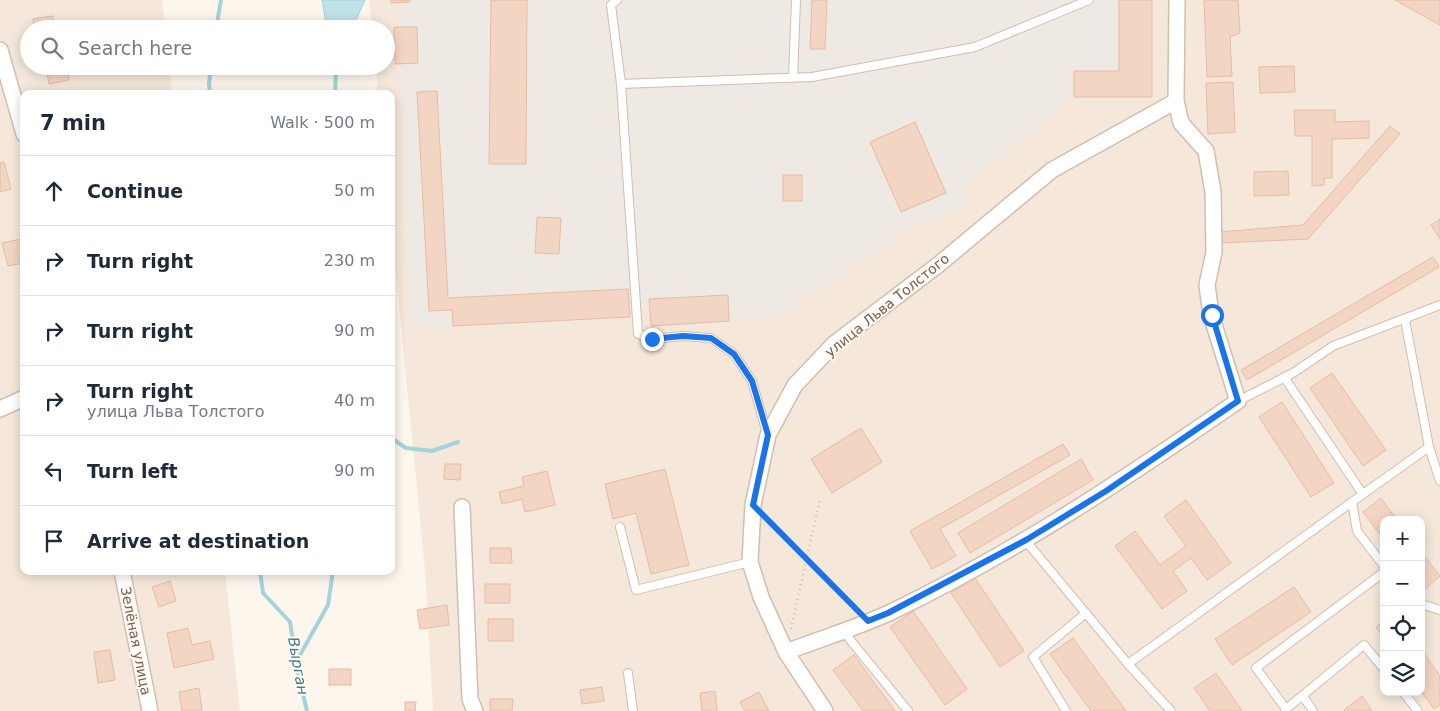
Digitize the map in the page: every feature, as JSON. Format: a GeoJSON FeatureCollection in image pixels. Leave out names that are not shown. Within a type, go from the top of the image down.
{"type":"FeatureCollection","features":[{"type":"Feature","properties":{"kind":"street"},"geometry":{"type":"LineString","coordinates":[[786,652],[888,613],[1026,540],[1106,491],[1238,401],[1212,315],[1208,285],[1214,252],[1213,192],[1206,151],[1181,123],[1176,101],[1177,0]]}},
{"type":"Feature","properties":{"kind":"street"},"geometry":{"type":"LineString","coordinates":[[0,50],[20,120]]}},
{"type":"Feature","properties":{"kind":"street","name":"улица Льва Толстого"},"geometry":{"type":"LineString","coordinates":[[825,711],[786,652],[761,597],[750,562],[753,505],[768,435],[795,386],[834,344],[938,265],[1052,170],[1176,101]]}},
{"type":"Feature","properties":{"kind":"street"},"geometry":{"type":"LineString","coordinates":[[0,409],[20,400]]}},
{"type":"Feature","properties":{"kind":"street"},"geometry":{"type":"LineString","coordinates":[[462,507],[470,699],[475,711]]}},
{"type":"Feature","properties":{"kind":"street","name":"Зелёная улица"},"geometry":{"type":"LineString","coordinates":[[123,575],[150,711]]}},
{"type":"Feature","properties":{"kind":"lane"},"geometry":{"type":"LineString","coordinates":[[793,78],[796,0]]}},
{"type":"Feature","properties":{"kind":"lane"},"geometry":{"type":"LineString","coordinates":[[622,84],[812,77],[975,47],[1089,0]]}},
{"type":"Feature","properties":{"kind":"lane"},"geometry":{"type":"LineString","coordinates":[[612,2],[622,84],[638,334],[652,339],[683,336],[711,338],[734,354],[752,381],[768,435]]}},
{"type":"Feature","properties":{"kind":"lane"},"geometry":{"type":"LineString","coordinates":[[1238,401],[1284,377],[1333,346],[1440,305]]}},
{"type":"Feature","properties":{"kind":"lane"},"geometry":{"type":"LineString","coordinates":[[1405,320],[1430,447],[1440,481]]}},
{"type":"Feature","properties":{"kind":"lane"},"geometry":{"type":"LineString","coordinates":[[1284,377],[1362,494]]}},
{"type":"Feature","properties":{"kind":"lane"},"geometry":{"type":"LineString","coordinates":[[1128,664],[1362,494],[1430,447]]}},
{"type":"Feature","properties":{"kind":"lane"},"geometry":{"type":"LineString","coordinates":[[1352,502],[1357,531],[1380,561]]}},
{"type":"Feature","properties":{"kind":"lane"},"geometry":{"type":"LineString","coordinates":[[620,527],[636,590],[750,562]]}},
{"type":"Feature","properties":{"kind":"lane"},"geometry":{"type":"LineString","coordinates":[[1026,540],[1128,664],[1170,711]]}},
{"type":"Feature","properties":{"kind":"lane"},"geometry":{"type":"LineString","coordinates":[[1380,575],[1256,668],[1286,710],[1364,645],[1380,664]]}},
{"type":"Feature","properties":{"kind":"lane"},"geometry":{"type":"LineString","coordinates":[[1425,605],[1440,610]]}},
{"type":"Feature","properties":{"kind":"lane"},"geometry":{"type":"LineString","coordinates":[[1066,711],[1034,657],[1086,613]]}},
{"type":"Feature","properties":{"kind":"lane"},"geometry":{"type":"LineString","coordinates":[[843,631],[908,711]]}},
{"type":"Feature","properties":{"kind":"lane"},"geometry":{"type":"LineString","coordinates":[[628,673],[633,711]]}},
{"type":"Feature","properties":{"kind":"lane"},"geometry":{"type":"LineString","coordinates":[[1303,696],[1313,711]]}},
{"type":"Feature","properties":{"kind":"lane"},"geometry":{"type":"LineString","coordinates":[[1406,696],[1418,711]]}},
{"type":"Feature","properties":{"kind":"path"},"geometry":{"type":"LineString","coordinates":[[786,652],[820,499]]}},
{"type":"Feature","properties":{"kind":"path"},"geometry":{"type":"LineString","coordinates":[[753,505],[868,621]]}},
{"type":"Feature","properties":{"kind":"shaded area"},"geometry":{"type":"Polygon","coordinates":[[[0,0],[162,0],[164,20],[20,20],[20,75],[170,75],[172,90],[20,90],[20,575],[225,575],[240,711],[0,711],[0,0]]]}},
{"type":"Feature","properties":{"kind":"shaded area"},"geometry":{"type":"Polygon","coordinates":[[[369,0],[1440,0],[1440,711],[433,711],[425,570],[395,266],[395,90],[378,90],[377,75],[395,75],[395,20],[371,20],[369,0]]]}},
{"type":"Feature","properties":{"kind":"shaded area"},"geometry":{"type":"Polygon","coordinates":[[[399,0],[1152,0],[1152,97],[1074,97],[963,186],[966,204],[907,231],[781,315],[729,321],[651,326],[649,307],[629,309],[630,317],[412,330],[406,238],[399,0]]]}},
{"type":"Feature","properties":{"kind":"water"},"geometry":{"type":"Polygon","coordinates":[[[322,0],[365,0],[356,20],[325,20],[322,0]]]}},
{"type":"Feature","properties":{"kind":"building"},"geometry":{"type":"Polygon","coordinates":[[[391,0],[410,0],[410,2],[391,3],[391,0]]]}},
{"type":"Feature","properties":{"kind":"building"},"geometry":{"type":"Polygon","coordinates":[[[491,0],[527,0],[526,164],[489,164],[491,0]]]}},
{"type":"Feature","properties":{"kind":"building"},"geometry":{"type":"Polygon","coordinates":[[[812,0],[827,0],[825,49],[810,49],[812,0]]]}},
{"type":"Feature","properties":{"kind":"building"},"geometry":{"type":"Polygon","coordinates":[[[1119,0],[1152,0],[1152,97],[1074,97],[1074,71],[1119,71],[1119,0]]]}},
{"type":"Feature","properties":{"kind":"building"},"geometry":{"type":"Polygon","coordinates":[[[1204,0],[1238,0],[1240,33],[1230,37],[1232,76],[1207,77],[1204,0]]]}},
{"type":"Feature","properties":{"kind":"building"},"geometry":{"type":"Polygon","coordinates":[[[1395,0],[1440,0],[1440,25],[1395,0]]]}},
{"type":"Feature","properties":{"kind":"building"},"geometry":{"type":"Polygon","coordinates":[[[53,16],[54,20],[33,20],[53,16]]]}},
{"type":"Feature","properties":{"kind":"building"},"geometry":{"type":"Polygon","coordinates":[[[395,27],[417,27],[418,63],[395,64],[395,27]]]}},
{"type":"Feature","properties":{"kind":"building"},"geometry":{"type":"Polygon","coordinates":[[[1294,66],[1295,92],[1260,93],[1259,67],[1294,66]]]}},
{"type":"Feature","properties":{"kind":"building"},"geometry":{"type":"Polygon","coordinates":[[[48,75],[68,75],[69,80],[49,84],[48,75]]]}},
{"type":"Feature","properties":{"kind":"building"},"geometry":{"type":"Polygon","coordinates":[[[1233,82],[1235,132],[1208,134],[1206,83],[1233,82]]]}},
{"type":"Feature","properties":{"kind":"building"},"geometry":{"type":"Polygon","coordinates":[[[437,91],[448,298],[628,289],[630,317],[453,326],[452,310],[429,311],[417,92],[437,91]]]}},
{"type":"Feature","properties":{"kind":"building"},"geometry":{"type":"Polygon","coordinates":[[[1294,110],[1335,110],[1335,122],[1369,121],[1369,138],[1332,139],[1332,178],[1324,178],[1324,185],[1312,186],[1312,136],[1295,136],[1294,110]]]}},
{"type":"Feature","properties":{"kind":"building"},"geometry":{"type":"Polygon","coordinates":[[[915,122],[946,193],[901,212],[870,142],[915,122]]]}},
{"type":"Feature","properties":{"kind":"building"},"geometry":{"type":"Polygon","coordinates":[[[1390,126],[1400,134],[1308,239],[1221,243],[1219,232],[1303,225],[1390,126]]]}},
{"type":"Feature","properties":{"kind":"building"},"geometry":{"type":"Polygon","coordinates":[[[4,162],[11,189],[0,192],[0,163],[4,162]]]}},
{"type":"Feature","properties":{"kind":"building"},"geometry":{"type":"Polygon","coordinates":[[[1288,171],[1289,195],[1254,196],[1254,172],[1288,171]]]}},
{"type":"Feature","properties":{"kind":"building"},"geometry":{"type":"Polygon","coordinates":[[[783,175],[802,175],[802,201],[783,201],[783,175]]]}},
{"type":"Feature","properties":{"kind":"building"},"geometry":{"type":"Polygon","coordinates":[[[537,217],[561,218],[559,254],[535,253],[537,217]]]}},
{"type":"Feature","properties":{"kind":"building"},"geometry":{"type":"Polygon","coordinates":[[[1440,219],[1440,239],[1431,225],[1440,219]]]}},
{"type":"Feature","properties":{"kind":"building"},"geometry":{"type":"Polygon","coordinates":[[[20,239],[20,264],[8,266],[2,243],[20,239]]]}},
{"type":"Feature","properties":{"kind":"building"},"geometry":{"type":"Polygon","coordinates":[[[1433,257],[1439,267],[1247,380],[1241,370],[1433,257]]]}},
{"type":"Feature","properties":{"kind":"building"},"geometry":{"type":"Polygon","coordinates":[[[728,295],[729,321],[651,326],[649,299],[728,295]]]}},
{"type":"Feature","properties":{"kind":"building"},"geometry":{"type":"Polygon","coordinates":[[[1332,373],[1386,450],[1363,466],[1310,388],[1332,373]]]}},
{"type":"Feature","properties":{"kind":"building"},"geometry":{"type":"Polygon","coordinates":[[[1282,402],[1334,483],[1311,497],[1259,417],[1282,402]]]}},
{"type":"Feature","properties":{"kind":"building"},"geometry":{"type":"Polygon","coordinates":[[[861,428],[882,462],[832,493],[811,459],[861,428]]]}},
{"type":"Feature","properties":{"kind":"building"},"geometry":{"type":"Polygon","coordinates":[[[1063,444],[1070,455],[940,529],[956,556],[932,569],[910,531],[1063,444]]]}},
{"type":"Feature","properties":{"kind":"building"},"geometry":{"type":"Polygon","coordinates":[[[1081,459],[1093,480],[970,553],[958,533],[1081,459]]]}},
{"type":"Feature","properties":{"kind":"building"},"geometry":{"type":"Polygon","coordinates":[[[445,464],[461,464],[460,480],[444,479],[445,464]]]}},
{"type":"Feature","properties":{"kind":"building"},"geometry":{"type":"Polygon","coordinates":[[[665,469],[689,565],[651,574],[636,513],[613,519],[605,484],[665,469]]]}},
{"type":"Feature","properties":{"kind":"building"},"geometry":{"type":"Polygon","coordinates":[[[547,471],[555,505],[525,512],[522,499],[502,504],[499,492],[524,486],[522,477],[547,471]]]}},
{"type":"Feature","properties":{"kind":"building"},"geometry":{"type":"Polygon","coordinates":[[[1381,498],[1394,516],[1380,516],[1380,535],[1363,512],[1381,498]]]}},
{"type":"Feature","properties":{"kind":"building"},"geometry":{"type":"Polygon","coordinates":[[[1186,500],[1231,563],[1207,580],[1191,558],[1173,571],[1187,591],[1162,609],[1115,546],[1135,531],[1160,565],[1186,546],[1164,516],[1186,500]]]}},
{"type":"Feature","properties":{"kind":"building"},"geometry":{"type":"Polygon","coordinates":[[[490,548],[511,548],[512,563],[490,563],[490,548]]]}},
{"type":"Feature","properties":{"kind":"building"},"geometry":{"type":"Polygon","coordinates":[[[1425,557],[1440,576],[1425,589],[1425,557]]]}},
{"type":"Feature","properties":{"kind":"building"},"geometry":{"type":"Polygon","coordinates":[[[975,578],[1024,651],[1000,667],[951,593],[975,578]]]}},
{"type":"Feature","properties":{"kind":"building"},"geometry":{"type":"Polygon","coordinates":[[[170,581],[176,601],[159,607],[152,587],[170,581]]]}},
{"type":"Feature","properties":{"kind":"building"},"geometry":{"type":"Polygon","coordinates":[[[485,584],[510,584],[510,603],[485,603],[485,584]]]}},
{"type":"Feature","properties":{"kind":"building"},"geometry":{"type":"Polygon","coordinates":[[[1294,587],[1311,612],[1232,665],[1215,639],[1294,587]]]}},
{"type":"Feature","properties":{"kind":"building"},"geometry":{"type":"Polygon","coordinates":[[[447,605],[449,625],[420,629],[417,610],[447,605]]]}},
{"type":"Feature","properties":{"kind":"building"},"geometry":{"type":"Polygon","coordinates":[[[913,611],[967,689],[945,705],[890,627],[913,611]]]}},
{"type":"Feature","properties":{"kind":"building"},"geometry":{"type":"Polygon","coordinates":[[[488,619],[513,619],[513,641],[488,641],[488,619]]]}},
{"type":"Feature","properties":{"kind":"building"},"geometry":{"type":"Polygon","coordinates":[[[1380,624],[1380,632],[1376,627],[1380,624]]]}},
{"type":"Feature","properties":{"kind":"building"},"geometry":{"type":"Polygon","coordinates":[[[188,628],[192,645],[210,641],[214,659],[174,668],[167,633],[188,628]]]}},
{"type":"Feature","properties":{"kind":"building"},"geometry":{"type":"Polygon","coordinates":[[[1073,638],[1126,711],[1091,711],[1050,654],[1073,638]]]}},
{"type":"Feature","properties":{"kind":"building"},"geometry":{"type":"Polygon","coordinates":[[[110,650],[115,680],[98,683],[94,652],[110,650]]]}},
{"type":"Feature","properties":{"kind":"building"},"geometry":{"type":"Polygon","coordinates":[[[854,655],[895,711],[863,711],[833,670],[854,655]]]}},
{"type":"Feature","properties":{"kind":"building"},"geometry":{"type":"Polygon","coordinates":[[[1425,655],[1440,676],[1440,705],[1434,709],[1425,696],[1425,655]]]}},
{"type":"Feature","properties":{"kind":"building"},"geometry":{"type":"Polygon","coordinates":[[[329,669],[351,669],[351,685],[329,685],[329,669]]]}},
{"type":"Feature","properties":{"kind":"building"},"geometry":{"type":"Polygon","coordinates":[[[1216,673],[1242,711],[1210,711],[1194,688],[1216,673]]]}},
{"type":"Feature","properties":{"kind":"building"},"geometry":{"type":"Polygon","coordinates":[[[602,687],[604,701],[582,704],[580,690],[602,687]]]}},
{"type":"Feature","properties":{"kind":"building"},"geometry":{"type":"Polygon","coordinates":[[[199,688],[202,711],[182,711],[179,692],[199,688]]]}},
{"type":"Feature","properties":{"kind":"building"},"geometry":{"type":"Polygon","coordinates":[[[715,691],[717,711],[702,711],[700,693],[715,691]]]}},
{"type":"Feature","properties":{"kind":"building"},"geometry":{"type":"Polygon","coordinates":[[[759,692],[769,711],[745,711],[740,702],[759,692]]]}},
{"type":"Feature","properties":{"kind":"building"},"geometry":{"type":"Polygon","coordinates":[[[1362,696],[1372,711],[1344,710],[1362,696]]]}},
{"type":"Feature","properties":{"kind":"building"},"geometry":{"type":"Polygon","coordinates":[[[490,699],[513,699],[512,711],[490,711],[490,699]]]}},
{"type":"Feature","properties":{"kind":"building"},"geometry":{"type":"Polygon","coordinates":[[[405,702],[416,702],[415,711],[405,711],[405,702]]]}},
{"type":"Feature","properties":{"kind":"waterway","name":"Вырган"},"geometry":{"type":"LineString","coordinates":[[218,20],[221,0]]}},
{"type":"Feature","properties":{"kind":"waterway","name":"Вырган"},"geometry":{"type":"LineString","coordinates":[[210,75],[210,90]]}},
{"type":"Feature","properties":{"kind":"waterway"},"geometry":{"type":"LineString","coordinates":[[335,90],[336,75]]}},
{"type":"Feature","properties":{"kind":"waterway"},"geometry":{"type":"LineString","coordinates":[[395,441],[406,448],[432,451],[458,442]]}},
{"type":"Feature","properties":{"kind":"waterway","name":"Вырган"},"geometry":{"type":"LineString","coordinates":[[261,575],[263,593],[290,622],[298,673],[307,711]]}},
{"type":"Feature","properties":{"kind":"waterway"},"geometry":{"type":"LineString","coordinates":[[296,662],[328,605],[332,575]]}},
{"type":"Feature","properties":{"kind":"route"},"geometry":{"type":"LineString","coordinates":[[652,339],[683,336],[711,338],[734,354],[752,381],[768,435],[753,505],[868,621],[888,613],[1026,540],[1106,491],[1238,401],[1212,315]]}}]}
